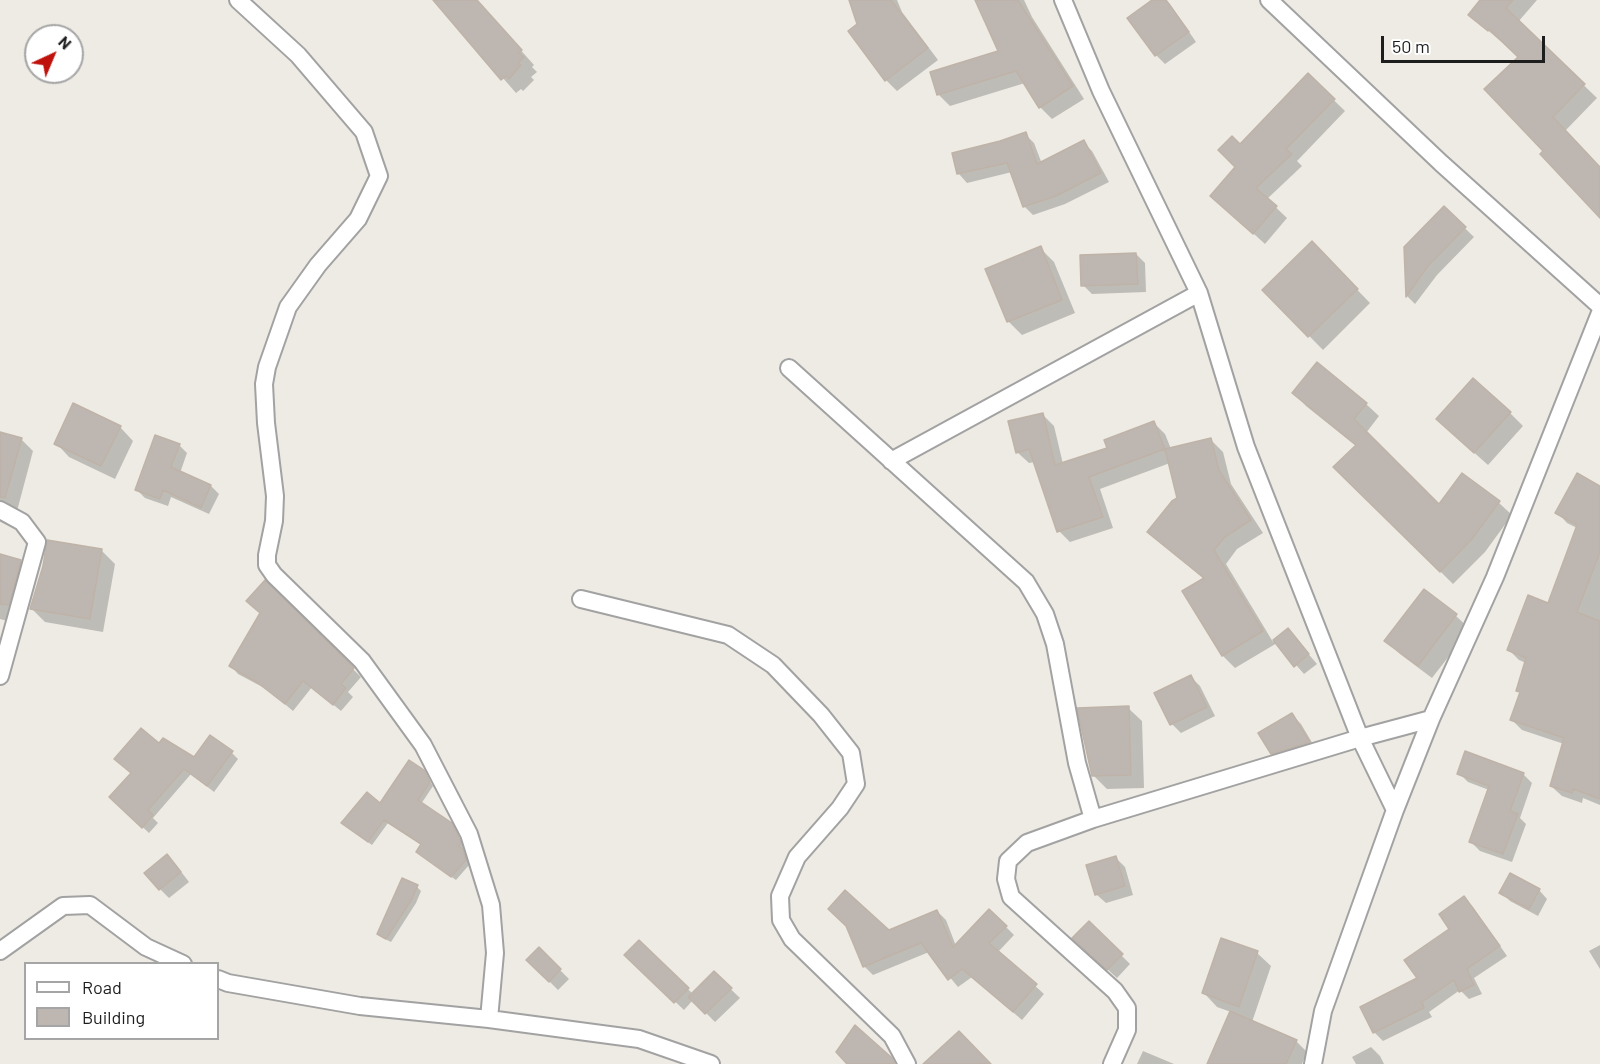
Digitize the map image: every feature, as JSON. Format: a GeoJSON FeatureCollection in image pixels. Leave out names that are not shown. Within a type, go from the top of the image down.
{"type":"FeatureCollection","features":[{"type":"Feature","properties":{"kind":"street"},"geometry":{"type":"LineString","coordinates":[[238,0],[298,54],[363,132],[379,176],[358,219],[318,265],[288,307],[267,367],[264,384],[266,423],[275,496],[274,521],[267,565],[274,575],[362,661],[423,745],[469,834],[491,905],[495,953],[489,1019]]}},
{"type":"Feature","properties":{"kind":"street"},"geometry":{"type":"LineString","coordinates":[[1064,0],[1101,91],[1199,293],[1246,447],[1360,738],[1395,810]]}},
{"type":"Feature","properties":{"kind":"street"},"geometry":{"type":"LineString","coordinates":[[1281,4],[1441,163],[1600,306]]}},
{"type":"Feature","properties":{"kind":"street"},"geometry":{"type":"LineString","coordinates":[[891,461],[1199,293]]}},
{"type":"Feature","properties":{"kind":"street"},"geometry":{"type":"LineString","coordinates":[[1313,1064],[1323,1011],[1395,810],[1431,719],[1495,577],[1600,313]]}},
{"type":"Feature","properties":{"kind":"street"},"geometry":{"type":"LineString","coordinates":[[789,368],[1026,582],[1045,614],[1055,644],[1077,763],[1093,819]]}},
{"type":"Feature","properties":{"kind":"street"},"geometry":{"type":"LineString","coordinates":[[0,510],[22,522],[37,542],[0,676]]}},
{"type":"Feature","properties":{"kind":"street"},"geometry":{"type":"LineString","coordinates":[[581,599],[728,635],[773,665],[821,715],[851,753],[855,784],[840,808],[796,857],[780,896],[781,920],[792,939],[892,1036],[908,1064]]}},
{"type":"Feature","properties":{"kind":"street"},"geometry":{"type":"LineString","coordinates":[[1112,1064],[1127,1030],[1127,1008],[1115,991],[1011,897],[1006,879],[1008,861],[1027,843],[1093,819],[1360,738],[1431,719]]}},
{"type":"Feature","properties":{"kind":"street"},"geometry":{"type":"LineString","coordinates":[[0,951],[63,906],[90,905],[146,947],[181,962]]}},
{"type":"Feature","properties":{"kind":"street"},"geometry":{"type":"LineString","coordinates":[[219,980],[228,984],[360,1006],[489,1019],[639,1040],[711,1064]]}},
{"type":"Feature","properties":{"kind":"building"},"geometry":{"type":"Polygon","coordinates":[[[433,0],[477,0],[522,50],[519,53],[524,57],[518,63],[521,65],[509,79],[506,76],[501,80],[433,0]]]}},
{"type":"Feature","properties":{"kind":"building"},"geometry":{"type":"Polygon","coordinates":[[[849,0],[891,0],[928,48],[885,81],[848,31],[857,24],[849,0]]]}},
{"type":"Feature","properties":{"kind":"building"},"geometry":{"type":"Polygon","coordinates":[[[975,0],[1018,0],[1073,86],[1039,108],[1016,71],[937,95],[930,72],[998,51],[975,0]]]}},
{"type":"Feature","properties":{"kind":"building"},"geometry":{"type":"Polygon","coordinates":[[[1152,0],[1166,0],[1189,32],[1155,56],[1127,18],[1152,0]]]}},
{"type":"Feature","properties":{"kind":"building"},"geometry":{"type":"Polygon","coordinates":[[[1480,0],[1513,0],[1506,8],[1585,84],[1553,117],[1600,167],[1600,218],[1540,154],[1543,151],[1484,89],[1518,57],[1489,29],[1488,31],[1468,15],[1480,0]]]}},
{"type":"Feature","properties":{"kind":"building"},"geometry":{"type":"Polygon","coordinates":[[[1308,73],[1335,99],[1286,149],[1292,154],[1256,188],[1277,206],[1253,234],[1210,196],[1235,167],[1218,150],[1232,136],[1240,144],[1308,73]]]}},
{"type":"Feature","properties":{"kind":"building"},"geometry":{"type":"Polygon","coordinates":[[[1026,132],[1037,164],[1084,140],[1101,173],[1056,196],[1023,207],[1007,163],[957,174],[952,153],[1026,132]]]}},
{"type":"Feature","properties":{"kind":"building"},"geometry":{"type":"Polygon","coordinates":[[[1444,206],[1466,227],[1428,266],[1406,297],[1404,247],[1444,206]]]}},
{"type":"Feature","properties":{"kind":"building"},"geometry":{"type":"Polygon","coordinates":[[[1312,241],[1358,289],[1308,337],[1262,290],[1312,241]]]}},
{"type":"Feature","properties":{"kind":"building"},"geometry":{"type":"Polygon","coordinates":[[[1041,246],[1062,300],[1007,322],[985,269],[1041,246]]]}},
{"type":"Feature","properties":{"kind":"building"},"geometry":{"type":"Polygon","coordinates":[[[1136,253],[1138,284],[1081,286],[1080,255],[1136,253]]]}},
{"type":"Feature","properties":{"kind":"building"},"geometry":{"type":"Polygon","coordinates":[[[1317,362],[1367,403],[1354,419],[1439,504],[1462,473],[1500,501],[1472,539],[1440,572],[1333,467],[1356,445],[1292,393],[1317,362]]]}},
{"type":"Feature","properties":{"kind":"building"},"geometry":{"type":"Polygon","coordinates":[[[1473,378],[1511,412],[1474,453],[1436,419],[1473,378]]]}},
{"type":"Feature","properties":{"kind":"building"},"geometry":{"type":"Polygon","coordinates":[[[73,403],[121,426],[101,466],[54,444],[73,403]]]}},
{"type":"Feature","properties":{"kind":"building"},"geometry":{"type":"Polygon","coordinates":[[[1043,413],[1055,465],[1107,448],[1104,440],[1154,421],[1165,449],[1089,477],[1103,517],[1057,532],[1029,449],[1016,453],[1008,421],[1043,413]]]}},
{"type":"Feature","properties":{"kind":"building"},"geometry":{"type":"Polygon","coordinates":[[[0,432],[22,438],[5,498],[0,497],[0,432]]]}},
{"type":"Feature","properties":{"kind":"building"},"geometry":{"type":"Polygon","coordinates":[[[155,435],[180,444],[171,467],[211,485],[201,508],[163,490],[160,499],[135,490],[155,435]]]}},
{"type":"Feature","properties":{"kind":"building"},"geometry":{"type":"Polygon","coordinates":[[[1211,438],[1219,470],[1251,520],[1225,537],[1214,550],[1263,631],[1222,656],[1182,591],[1204,578],[1147,532],[1177,498],[1165,449],[1211,438]]]}},
{"type":"Feature","properties":{"kind":"building"},"geometry":{"type":"Polygon","coordinates":[[[1577,473],[1600,486],[1600,552],[1577,612],[1600,621],[1600,799],[1573,789],[1572,793],[1550,786],[1564,738],[1510,720],[1520,692],[1516,691],[1526,658],[1507,650],[1528,595],[1548,603],[1577,525],[1555,513],[1577,473]]]}},
{"type":"Feature","properties":{"kind":"building"},"geometry":{"type":"Polygon","coordinates":[[[47,540],[102,549],[90,619],[30,609],[43,566],[47,540]]]}},
{"type":"Feature","properties":{"kind":"building"},"geometry":{"type":"Polygon","coordinates":[[[0,554],[21,560],[9,605],[0,604],[0,554]]]}},
{"type":"Feature","properties":{"kind":"building"},"geometry":{"type":"Polygon","coordinates":[[[265,580],[354,668],[341,684],[346,688],[333,705],[303,681],[285,704],[258,683],[229,666],[260,613],[246,601],[265,580]]]}},
{"type":"Feature","properties":{"kind":"building"},"geometry":{"type":"Polygon","coordinates":[[[1424,589],[1457,614],[1418,666],[1384,641],[1424,589]]]}},
{"type":"Feature","properties":{"kind":"building"},"geometry":{"type":"Polygon","coordinates":[[[1288,628],[1309,654],[1294,667],[1273,640],[1288,628]]]}},
{"type":"Feature","properties":{"kind":"building"},"geometry":{"type":"Polygon","coordinates":[[[1191,675],[1207,707],[1170,725],[1154,693],[1191,675]]]}},
{"type":"Feature","properties":{"kind":"building"},"geometry":{"type":"Polygon","coordinates":[[[1129,706],[1131,775],[1092,776],[1077,708],[1129,706]]]}},
{"type":"Feature","properties":{"kind":"building"},"geometry":{"type":"Polygon","coordinates":[[[1292,713],[1310,742],[1271,754],[1258,733],[1292,713]]]}},
{"type":"Feature","properties":{"kind":"building"},"geometry":{"type":"Polygon","coordinates":[[[141,728],[159,743],[163,738],[194,757],[210,735],[233,751],[207,786],[184,769],[148,810],[153,815],[142,828],[109,797],[131,773],[114,759],[141,728]]]}},
{"type":"Feature","properties":{"kind":"building"},"geometry":{"type":"Polygon","coordinates":[[[1465,751],[1524,773],[1510,811],[1518,814],[1503,854],[1469,842],[1489,786],[1457,774],[1465,751]]]}},
{"type":"Feature","properties":{"kind":"building"},"geometry":{"type":"Polygon","coordinates":[[[409,760],[424,770],[430,782],[418,800],[452,823],[461,843],[459,846],[466,860],[451,877],[416,852],[421,844],[384,820],[368,842],[341,823],[367,792],[380,803],[409,760]]]}},
{"type":"Feature","properties":{"kind":"building"},"geometry":{"type":"Polygon","coordinates":[[[167,854],[181,872],[159,890],[144,873],[167,854]]]}},
{"type":"Feature","properties":{"kind":"building"},"geometry":{"type":"Polygon","coordinates":[[[1116,856],[1125,886],[1095,895],[1086,865],[1116,856]]]}},
{"type":"Feature","properties":{"kind":"building"},"geometry":{"type":"Polygon","coordinates":[[[1510,873],[1540,889],[1529,909],[1499,893],[1510,873]]]}},
{"type":"Feature","properties":{"kind":"building"},"geometry":{"type":"Polygon","coordinates":[[[402,878],[418,885],[412,899],[386,939],[377,934],[402,878]]]}},
{"type":"Feature","properties":{"kind":"building"},"geometry":{"type":"Polygon","coordinates":[[[845,890],[889,930],[937,910],[953,947],[989,909],[1007,926],[989,943],[1037,984],[1013,1012],[962,969],[948,980],[921,943],[863,967],[846,926],[828,909],[845,890]]]}},
{"type":"Feature","properties":{"kind":"building"},"geometry":{"type":"Polygon","coordinates":[[[1464,896],[1500,946],[1467,969],[1474,985],[1459,992],[1454,980],[1422,1002],[1424,1008],[1373,1033],[1360,1007],[1417,978],[1404,960],[1449,929],[1439,914],[1464,896]]]}},
{"type":"Feature","properties":{"kind":"building"},"geometry":{"type":"Polygon","coordinates":[[[1089,921],[1123,954],[1107,970],[1072,938],[1089,921]]]}},
{"type":"Feature","properties":{"kind":"building"},"geometry":{"type":"Polygon","coordinates":[[[1221,938],[1258,951],[1239,1007],[1202,993],[1221,938]]]}},
{"type":"Feature","properties":{"kind":"building"},"geometry":{"type":"Polygon","coordinates":[[[639,940],[689,988],[674,1003],[624,955],[639,940]]]}},
{"type":"Feature","properties":{"kind":"building"},"geometry":{"type":"Polygon","coordinates":[[[539,947],[561,969],[549,982],[526,960],[539,947]]]}},
{"type":"Feature","properties":{"kind":"building"},"geometry":{"type":"Polygon","coordinates":[[[714,971],[732,988],[705,1014],[688,997],[714,971]]]}},
{"type":"Feature","properties":{"kind":"building"},"geometry":{"type":"Polygon","coordinates":[[[1230,1011],[1297,1040],[1286,1064],[1207,1064],[1230,1011]]]}},
{"type":"Feature","properties":{"kind":"building"},"geometry":{"type":"Polygon","coordinates":[[[855,1025],[891,1057],[895,1064],[847,1064],[836,1052],[855,1025]]]}},
{"type":"Feature","properties":{"kind":"building"},"geometry":{"type":"Polygon","coordinates":[[[959,1031],[991,1064],[923,1064],[959,1031]]]}}]}
